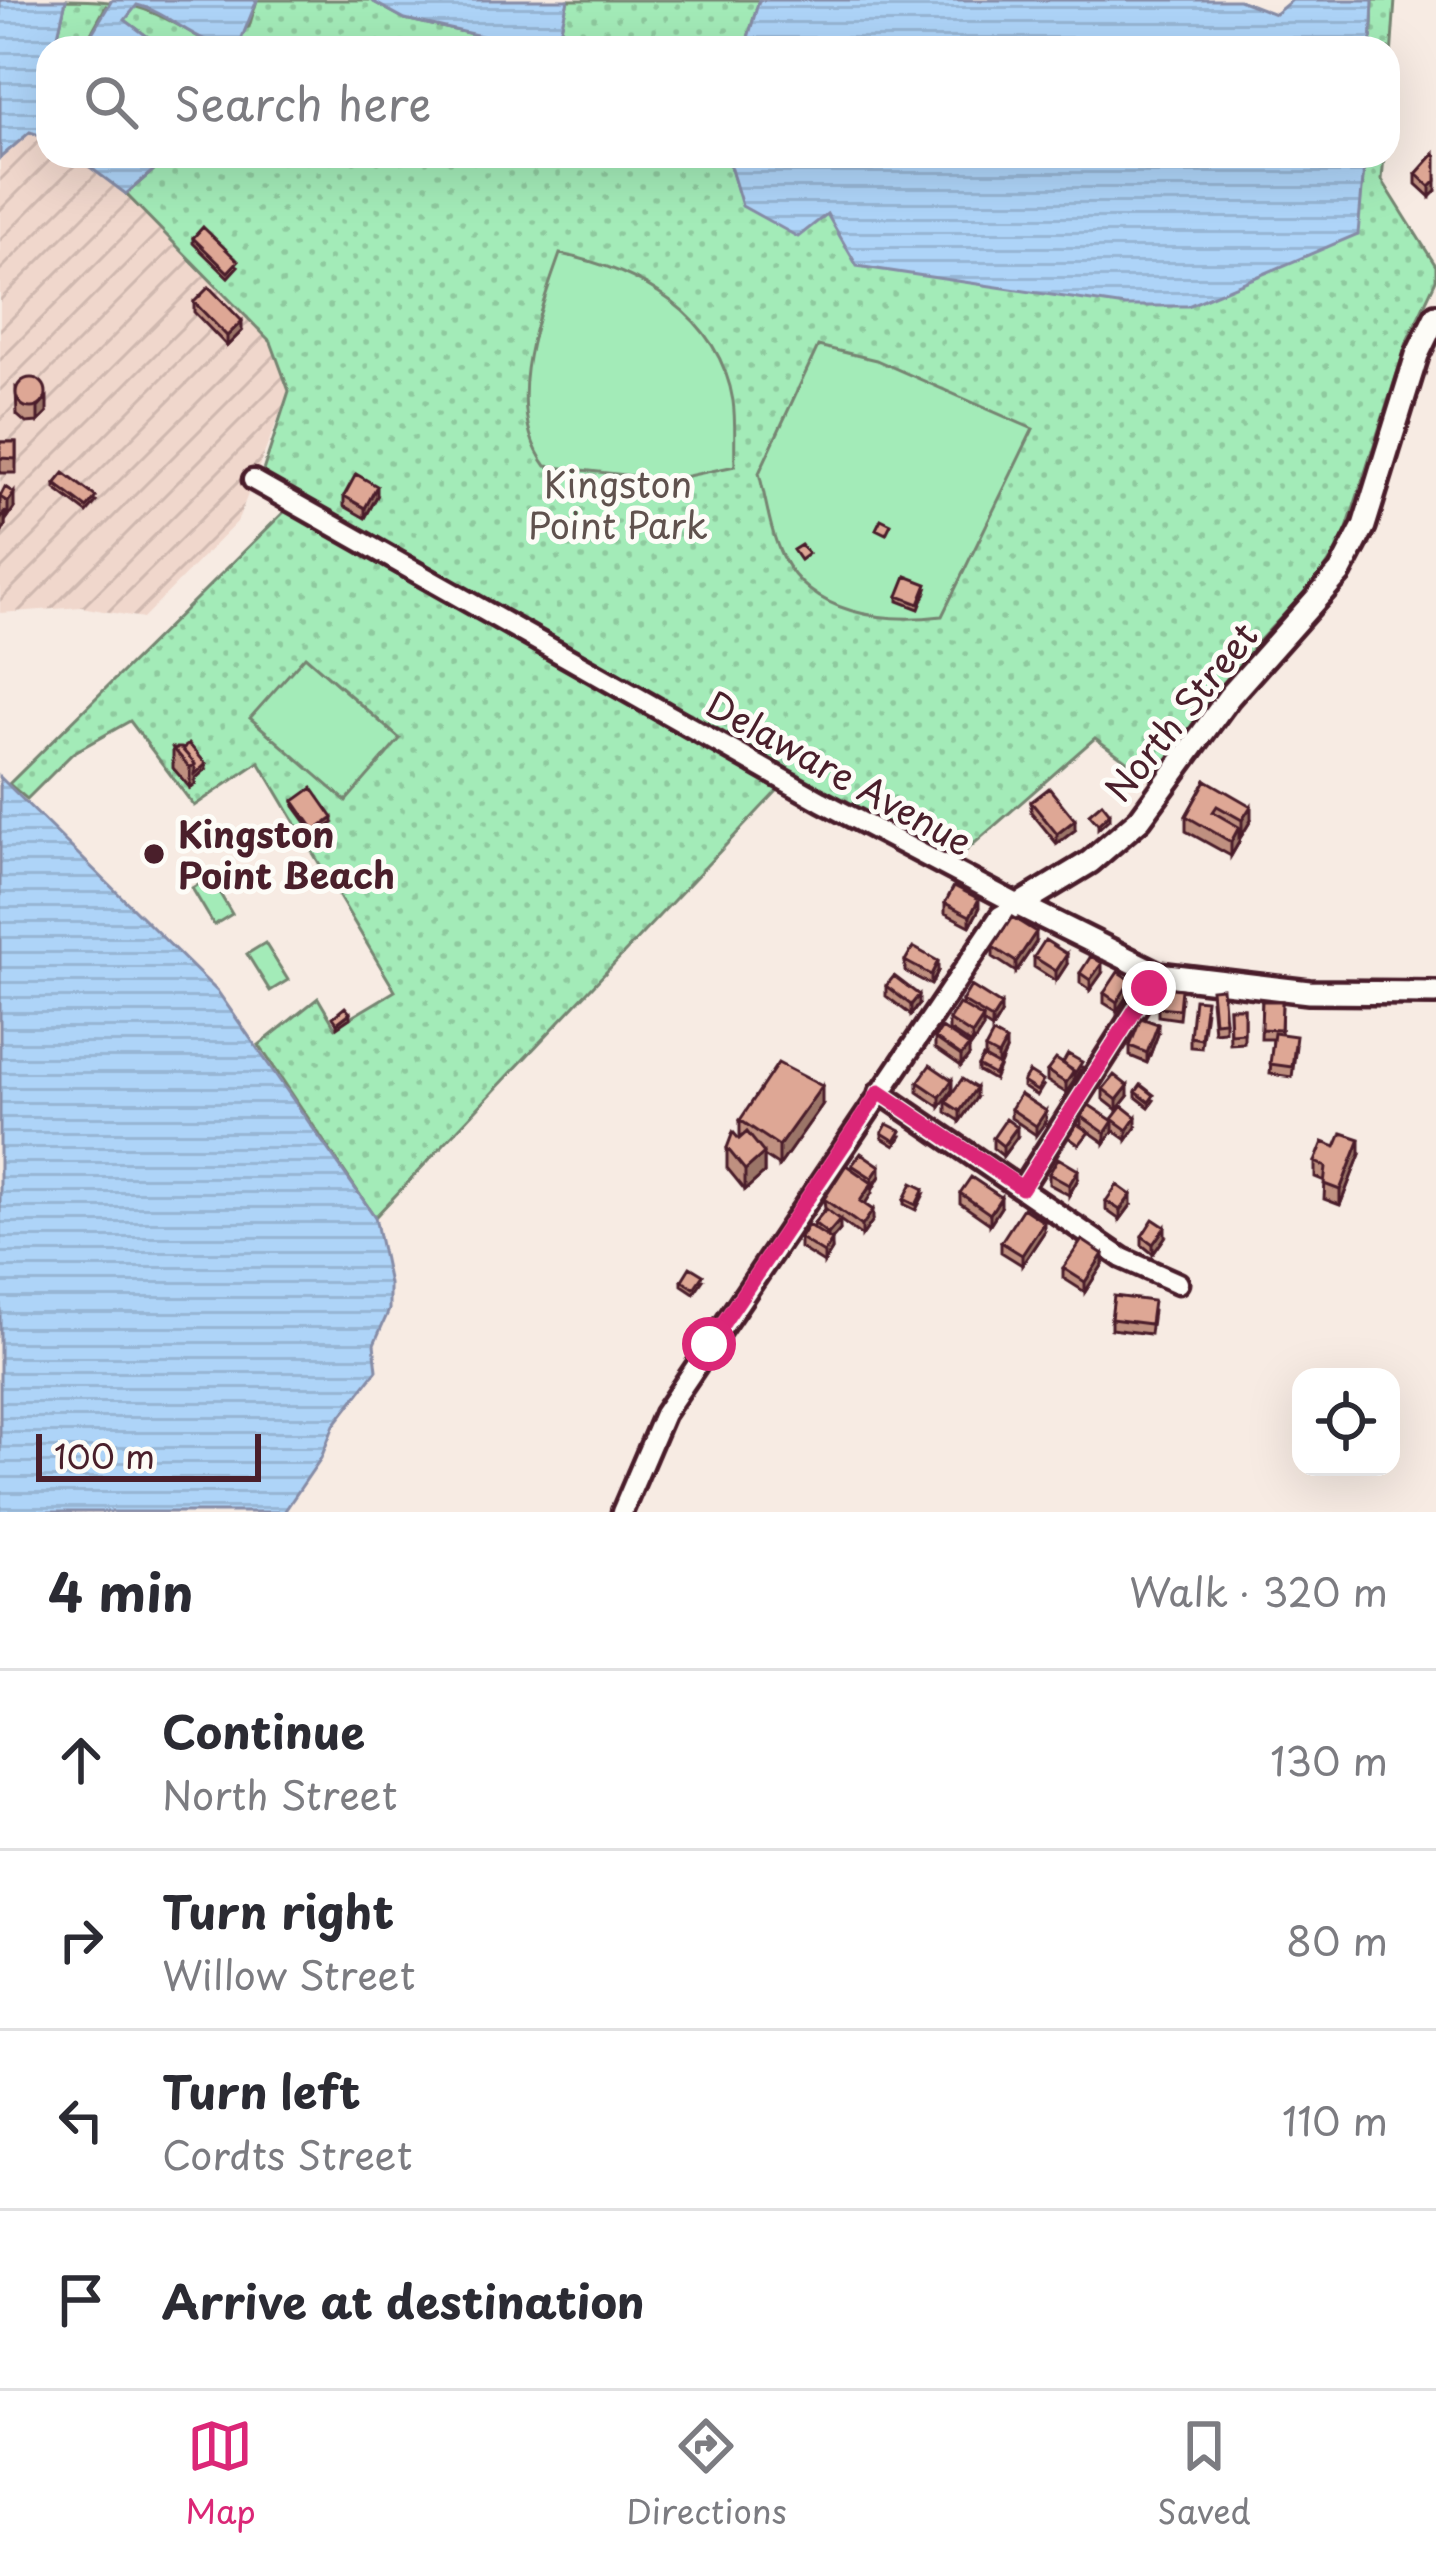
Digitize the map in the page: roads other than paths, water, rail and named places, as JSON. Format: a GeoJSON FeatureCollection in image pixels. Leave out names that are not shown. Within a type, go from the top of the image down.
{"type":"FeatureCollection","features":[{"type":"Feature","properties":{"kind":"street","name":"North Street"},"geometry":{"type":"LineString","coordinates":[[622,1512],[664,1414],[1000,916],[1090,862],[1140,819],[1169,787],[1229,697],[1340,572],[1364,526],[1417,355],[1436,316]]}},
{"type":"Feature","properties":{"kind":"street","name":"Delaware Avenue"},"geometry":{"type":"LineString","coordinates":[[253,480],[821,801],[1158,974],[1309,992],[1436,993]]}},
{"type":"Feature","properties":{"kind":"street"},"geometry":{"type":"LineString","coordinates":[[1022,1188],[1158,974]]}},
{"type":"Feature","properties":{"kind":"street"},"geometry":{"type":"LineString","coordinates":[[879,1092],[1122,1258],[1178,1283]]}},
{"type":"Feature","properties":{"kind":"water"},"geometry":{"type":"Polygon","coordinates":[[[0,0],[66,0],[58,36],[36,36],[36,134],[30,132],[0,158],[0,0]]]}},
{"type":"Feature","properties":{"kind":"water"},"geometry":{"type":"Polygon","coordinates":[[[112,0],[257,0],[243,36],[197,36],[137,5],[125,20],[147,36],[90,36],[112,0]]]}},
{"type":"Feature","properties":{"kind":"water"},"geometry":{"type":"Polygon","coordinates":[[[370,0],[568,0],[559,36],[481,36],[405,19],[370,0]]]}},
{"type":"Feature","properties":{"kind":"water"},"geometry":{"type":"Polygon","coordinates":[[[759,0],[1239,0],[1275,14],[1292,0],[1373,0],[1372,36],[748,36],[759,0]]]}},
{"type":"Feature","properties":{"kind":"water"},"geometry":{"type":"Polygon","coordinates":[[[91,168],[156,168],[126,194],[91,168]]]}},
{"type":"Feature","properties":{"kind":"water"},"geometry":{"type":"Polygon","coordinates":[[[731,168],[1364,168],[1358,234],[1188,306],[1125,306],[857,266],[827,214],[798,237],[742,206],[731,168]]]}},
{"type":"Feature","properties":{"kind":"water"},"geometry":{"type":"Polygon","coordinates":[[[0,777],[218,992],[375,1217],[389,1284],[389,1310],[374,1344],[377,1370],[334,1425],[321,1458],[284,1512],[0,1512],[0,777]]]}},
{"type":"Feature","properties":{"kind":"place","name":"Kingston Point Beach"},"geometry":{"type":"Point","coordinates":[154,854]}},
{"type":"Feature","properties":{"kind":"park label","name":"Kingston Point Park"},"geometry":{"type":"Point","coordinates":[618,504]}}]}
